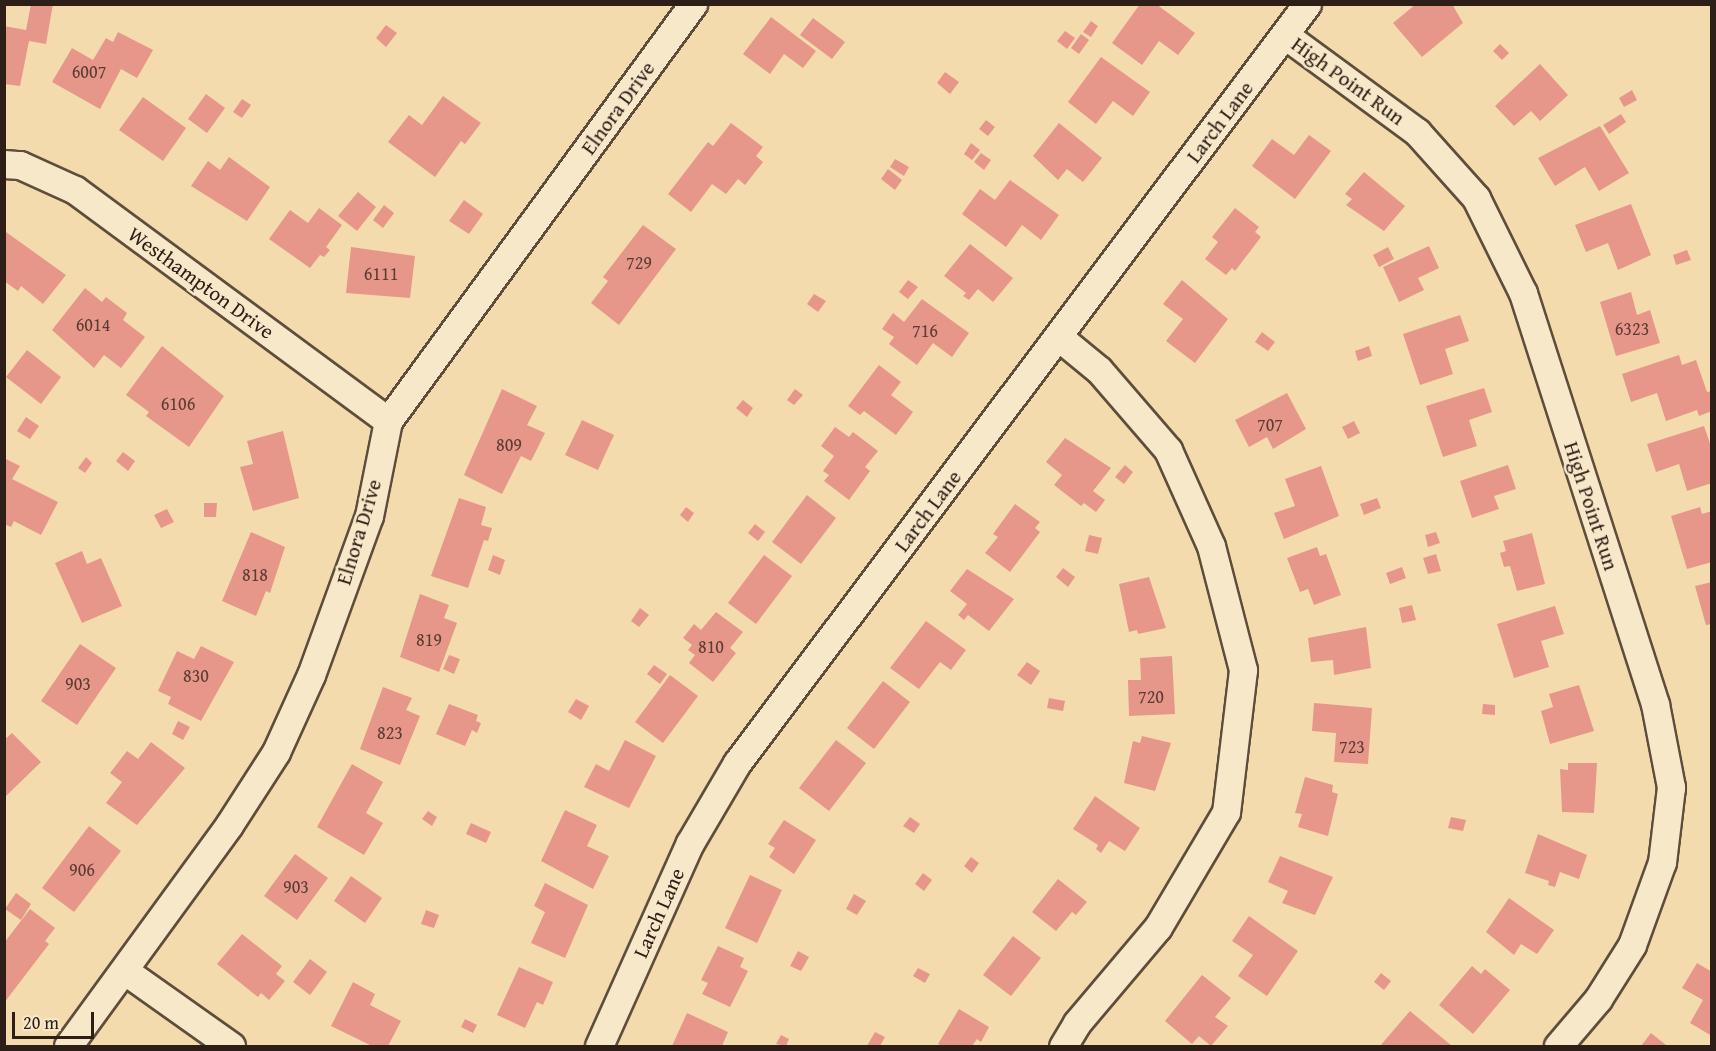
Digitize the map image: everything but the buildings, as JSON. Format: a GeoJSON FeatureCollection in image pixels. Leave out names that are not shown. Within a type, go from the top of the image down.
{"type":"FeatureCollection","features":[{"type":"Feature","properties":{"kind":"street","name":"Elnora Drive"},"geometry":{"type":"LineString","coordinates":[[68,1047],[125,971],[276,752],[311,675],[369,516],[388,421],[693,4]]}},
{"type":"Feature","properties":{"kind":"street","name":"Larch Lane"},"geometry":{"type":"LineString","coordinates":[[599,1047],[690,843],[737,763],[1060,338],[1307,4]]}},
{"type":"Feature","properties":{"kind":"street","name":"High Point Run"},"geometry":{"type":"LineString","coordinates":[[1285,35],[1417,132],[1476,198],[1523,293],[1655,704],[1671,788],[1662,862],[1632,945],[1598,999],[1558,1047]]}},
{"type":"Feature","properties":{"kind":"street","name":"Westhampton Drive"},"geometry":{"type":"LineString","coordinates":[[4,164],[20,165],[75,190],[388,421]]}},
{"type":"Feature","properties":{"kind":"street"},"geometry":{"type":"LineString","coordinates":[[1060,338],[1099,370],[1168,450],[1211,546],[1243,670],[1226,812],[1158,927],[1077,1023],[1063,1047]]}},
{"type":"Feature","properties":{"kind":"street"},"geometry":{"type":"LineString","coordinates":[[125,971],[231,1047]]}}]}
